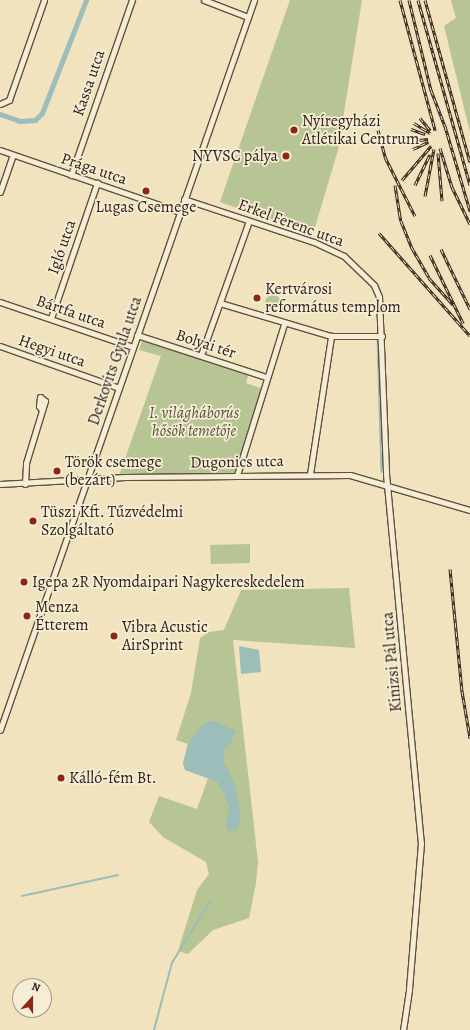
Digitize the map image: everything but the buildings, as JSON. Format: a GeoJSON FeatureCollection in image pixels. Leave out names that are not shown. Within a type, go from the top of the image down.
{"type":"FeatureCollection","features":[{"type":"Feature","properties":{"kind":"street"},"geometry":{"type":"LineString","coordinates":[[0,104],[9,100],[44,0]]}},
{"type":"Feature","properties":{"kind":"street","name":"Kassa utca"},"geometry":{"type":"LineString","coordinates":[[71,175],[132,0]]}},
{"type":"Feature","properties":{"kind":"street"},"geometry":{"type":"LineString","coordinates":[[204,0],[248,16]]}},
{"type":"Feature","properties":{"kind":"street","name":"Derkovits Gyula utca"},"geometry":{"type":"LineString","coordinates":[[0,730],[254,0]]}},
{"type":"Feature","properties":{"kind":"street","name":"Prága utca"},"geometry":{"type":"LineString","coordinates":[[0,150],[180,212]]}},
{"type":"Feature","properties":{"kind":"street"},"geometry":{"type":"LineString","coordinates":[[0,192],[13,154]]}},
{"type":"Feature","properties":{"kind":"street","name":"Igló utca"},"geometry":{"type":"LineString","coordinates":[[51,318],[97,183]]}},
{"type":"Feature","properties":{"kind":"street","name":"Erkel Ferenc utca"},"geometry":{"type":"LineString","coordinates":[[184,199],[344,256],[376,290]]}},
{"type":"Feature","properties":{"kind":"street"},"geometry":{"type":"LineString","coordinates":[[201,356],[249,221]]}},
{"type":"Feature","properties":{"kind":"street","name":"Kinizsi Pál utca"},"geometry":{"type":"LineString","coordinates":[[376,290],[382,336],[388,485],[421,843],[409,990],[402,1030]]}},
{"type":"Feature","properties":{"kind":"street","name":"Bártfa utca"},"geometry":{"type":"LineString","coordinates":[[0,302],[133,347]]}},
{"type":"Feature","properties":{"kind":"street"},"geometry":{"type":"LineString","coordinates":[[220,303],[284,324],[331,336],[382,336]]}},
{"type":"Feature","properties":{"kind":"street"},"geometry":{"type":"LineString","coordinates":[[237,475],[266,377],[284,324]]}},
{"type":"Feature","properties":{"kind":"street","name":"Bolyai tér"},"geometry":{"type":"LineString","coordinates":[[137,335],[266,377]]}},
{"type":"Feature","properties":{"kind":"street"},"geometry":{"type":"LineString","coordinates":[[310,474],[331,336]]}},
{"type":"Feature","properties":{"kind":"street","name":"Hegyi utca"},"geometry":{"type":"LineString","coordinates":[[0,346],[119,388]]}},
{"type":"Feature","properties":{"kind":"street"},"geometry":{"type":"LineString","coordinates":[[25,484],[26,463],[45,401]]}},
{"type":"Feature","properties":{"kind":"street","name":"Dugonics utca"},"geometry":{"type":"LineString","coordinates":[[0,484],[25,484],[88,479],[237,475],[350,475],[470,510]]}},
{"type":"Feature","properties":{"kind":"green space","name":"Nyíregyházi Atlétikai Centrum"},"geometry":{"type":"Polygon","coordinates":[[[290,0],[362,0],[338,150],[313,234],[220,202],[290,0]]]}},
{"type":"Feature","properties":{"kind":"green space"},"geometry":{"type":"Polygon","coordinates":[[[451,0],[470,0],[470,132],[444,26],[456,18],[451,0]]]}},
{"type":"Feature","properties":{"kind":"green space"},"geometry":{"type":"Polygon","coordinates":[[[270,295],[276,295],[281,300],[279,309],[276,311],[270,311],[265,306],[265,300],[270,295]]]}},
{"type":"Feature","properties":{"kind":"green space","name":"I. világháborús hősök temetője"},"geometry":{"type":"Polygon","coordinates":[[[143,338],[249,373],[246,383],[263,389],[237,475],[119,476],[161,356],[139,350],[143,338]]]}},
{"type":"Feature","properties":{"kind":"green space"},"geometry":{"type":"Polygon","coordinates":[[[250,544],[250,563],[211,564],[210,545],[250,544]]]}},
{"type":"Feature","properties":{"kind":"green space"},"geometry":{"type":"Polygon","coordinates":[[[349,588],[355,648],[233,640],[258,862],[256,883],[249,918],[213,930],[188,954],[178,951],[197,890],[209,874],[206,862],[163,837],[149,822],[159,796],[197,809],[208,778],[185,770],[183,763],[188,744],[176,740],[191,693],[200,638],[209,632],[224,630],[241,590],[349,588]]]}},
{"type":"Feature","properties":{"kind":"water"},"geometry":{"type":"Polygon","coordinates":[[[239,646],[259,650],[261,672],[241,674],[239,646]]]}},
{"type":"Feature","properties":{"kind":"water"},"geometry":{"type":"Polygon","coordinates":[[[215,721],[236,731],[230,744],[224,749],[224,762],[235,785],[241,816],[237,829],[229,831],[226,825],[229,806],[218,782],[185,770],[183,763],[188,744],[204,723],[215,721]]]}},
{"type":"Feature","properties":{"kind":"waterway"},"geometry":{"type":"LineString","coordinates":[[0,114],[20,121],[35,120],[42,113],[86,0]]}},
{"type":"Feature","properties":{"kind":"waterway"},"geometry":{"type":"LineString","coordinates":[[378,339],[382,472]]}},
{"type":"Feature","properties":{"kind":"waterway"},"geometry":{"type":"LineString","coordinates":[[22,896],[118,875]]}},
{"type":"Feature","properties":{"kind":"waterway"},"geometry":{"type":"LineString","coordinates":[[154,1030],[172,963],[211,900]]}},
{"type":"Feature","properties":{"kind":"railway"},"geometry":{"type":"LineString","coordinates":[[400,0],[435,130]]}},
{"type":"Feature","properties":{"kind":"railway"},"geometry":{"type":"LineString","coordinates":[[409,0],[431,90],[445,126],[470,211]]}},
{"type":"Feature","properties":{"kind":"railway"},"geometry":{"type":"LineString","coordinates":[[418,0],[470,185]]}},
{"type":"Feature","properties":{"kind":"railway"},"geometry":{"type":"LineString","coordinates":[[425,0],[470,162]]}},
{"type":"Feature","properties":{"kind":"railway"},"geometry":{"type":"LineString","coordinates":[[420,118],[430,130]]}},
{"type":"Feature","properties":{"kind":"railway"},"geometry":{"type":"LineString","coordinates":[[414,123],[430,133]]}},
{"type":"Feature","properties":{"kind":"railway"},"geometry":{"type":"LineString","coordinates":[[411,129],[425,134]]}},
{"type":"Feature","properties":{"kind":"railway"},"geometry":{"type":"LineString","coordinates":[[378,130],[385,157],[415,216]]}},
{"type":"Feature","properties":{"kind":"railway"},"geometry":{"type":"LineString","coordinates":[[411,141],[428,139]]}},
{"type":"Feature","properties":{"kind":"railway"},"geometry":{"type":"LineString","coordinates":[[413,149],[428,142]]}},
{"type":"Feature","properties":{"kind":"railway"},"geometry":{"type":"LineString","coordinates":[[402,180],[431,146]]}},
{"type":"Feature","properties":{"kind":"railway"},"geometry":{"type":"LineString","coordinates":[[440,148],[452,187],[470,224]]}},
{"type":"Feature","properties":{"kind":"railway"},"geometry":{"type":"LineString","coordinates":[[425,196],[434,149]]}},
{"type":"Feature","properties":{"kind":"railway"},"geometry":{"type":"LineString","coordinates":[[438,153],[442,201]]}},
{"type":"Feature","properties":{"kind":"railway"},"geometry":{"type":"LineString","coordinates":[[415,185],[430,154]]}},
{"type":"Feature","properties":{"kind":"railway"},"geometry":{"type":"LineString","coordinates":[[395,185],[401,221],[412,248],[429,278],[453,305]]}},
{"type":"Feature","properties":{"kind":"railway"},"geometry":{"type":"LineString","coordinates":[[379,233],[470,336]]}},
{"type":"Feature","properties":{"kind":"railway"},"geometry":{"type":"LineString","coordinates":[[441,249],[470,309]]}},
{"type":"Feature","properties":{"kind":"railway"},"geometry":{"type":"LineString","coordinates":[[430,255],[463,323]]}},
{"type":"Feature","properties":{"kind":"railway"},"geometry":{"type":"LineString","coordinates":[[450,569],[462,691],[470,738]]}},
{"type":"Feature","properties":{"kind":"place","name":"Nyíregyházi Atlétikai Centrum"},"geometry":{"type":"Point","coordinates":[294,130]}},
{"type":"Feature","properties":{"kind":"place","name":"NYVSC pálya"},"geometry":{"type":"Point","coordinates":[286,156]}},
{"type":"Feature","properties":{"kind":"place","name":"Lugas Csemege"},"geometry":{"type":"Point","coordinates":[146,191]}},
{"type":"Feature","properties":{"kind":"place","name":"Kertvárosi református templom"},"geometry":{"type":"Point","coordinates":[257,298]}},
{"type":"Feature","properties":{"kind":"place","name":"Török csemege (bezárt)"},"geometry":{"type":"Point","coordinates":[57,471]}},
{"type":"Feature","properties":{"kind":"place","name":"Tüszi Kft. Tűzvédelmi Szolgáltató"},"geometry":{"type":"Point","coordinates":[33,521]}},
{"type":"Feature","properties":{"kind":"place","name":"Igepa 2R Nyomdaipari Nagykereskedelem"},"geometry":{"type":"Point","coordinates":[24,582]}},
{"type":"Feature","properties":{"kind":"place","name":"Menza Étterem"},"geometry":{"type":"Point","coordinates":[27,616]}},
{"type":"Feature","properties":{"kind":"place","name":"Vibra Acustic AirSprint"},"geometry":{"type":"Point","coordinates":[114,636]}},
{"type":"Feature","properties":{"kind":"place","name":"Kálló-fém Bt."},"geometry":{"type":"Point","coordinates":[61,778]}}]}
